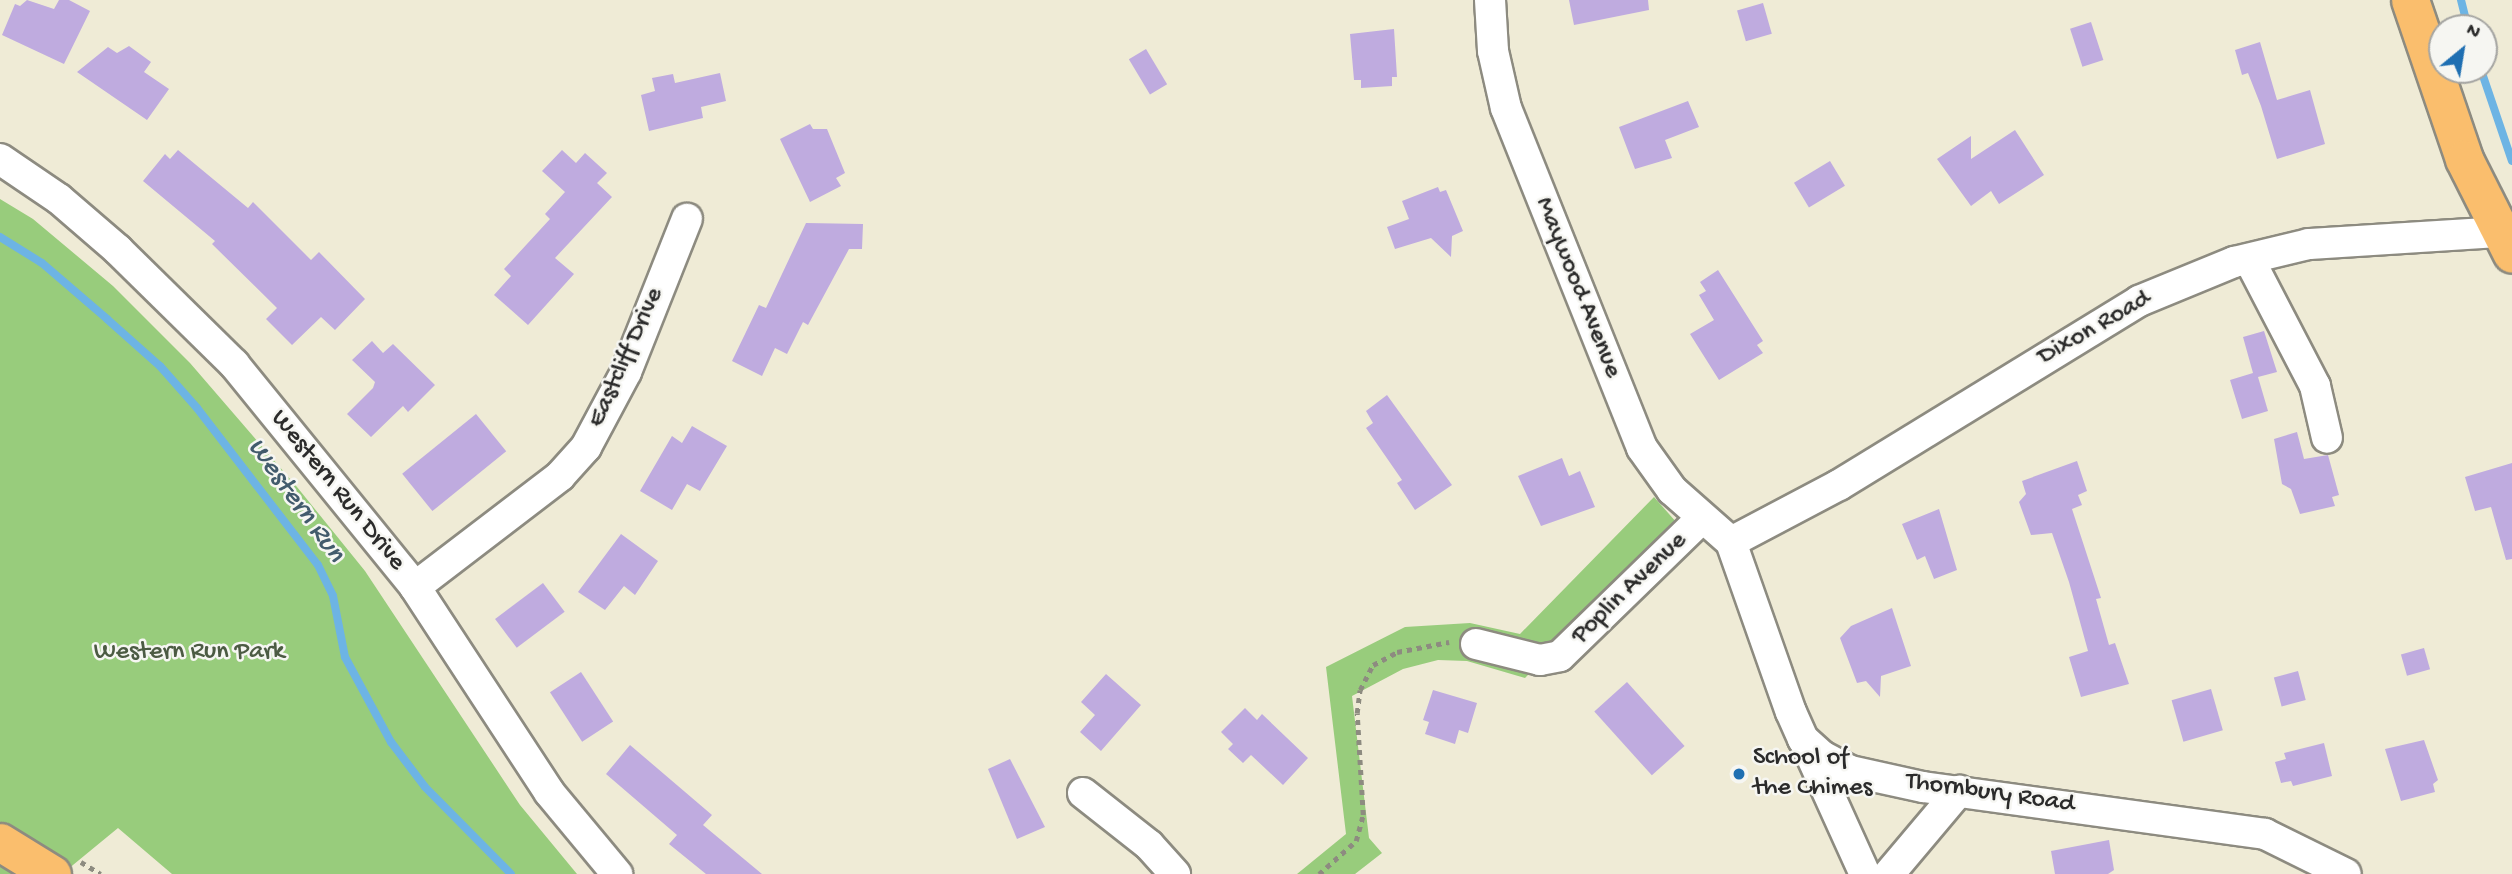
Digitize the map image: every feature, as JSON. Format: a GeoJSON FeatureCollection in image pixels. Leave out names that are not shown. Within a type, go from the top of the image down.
{"type":"FeatureCollection","features":[{"type":"Feature","properties":{"kind":"main road"},"geometry":{"type":"LineString","coordinates":[[2410,0],[2464,159],[2506,243]]}},
{"type":"Feature","properties":{"kind":"main road"},"geometry":{"type":"LineString","coordinates":[[0,842],[52,874]]}},
{"type":"Feature","properties":{"kind":"street","name":"Maywood Avenue"},"geometry":{"type":"LineString","coordinates":[[1490,0],[1493,51],[1506,108],[1643,448],[1672,490],[1701,519],[1731,541]]}},
{"type":"Feature","properties":{"kind":"street","name":"Western Run Drive"},"geometry":{"type":"LineString","coordinates":[[0,159],[59,199],[182,308],[234,364],[415,587],[548,792],[617,874]]}},
{"type":"Feature","properties":{"kind":"street","name":"Eastcliff Drive"},"geometry":{"type":"LineString","coordinates":[[415,587],[560,476],[586,447],[626,372],[687,219]]}},
{"type":"Feature","properties":{"kind":"street","name":"Dixon Road"},"geometry":{"type":"LineString","coordinates":[[1731,541],[1850,478],[2139,301],[2249,258],[2309,244],[2506,243]]}},
{"type":"Feature","properties":{"kind":"street"},"geometry":{"type":"LineString","coordinates":[[2249,258],[2315,386],[2326,438]]}},
{"type":"Feature","properties":{"kind":"street","name":"Poplin Avenue"},"geometry":{"type":"LineString","coordinates":[[1476,643],[1540,660],[1560,656],[1701,519]]}},
{"type":"Feature","properties":{"kind":"street"},"geometry":{"type":"LineString","coordinates":[[1731,541],[1803,739],[1865,874]]}},
{"type":"Feature","properties":{"kind":"street","name":"Thornbury Road"},"geometry":{"type":"LineString","coordinates":[[1803,739],[1822,756],[1850,771],[1959,791],[2223,825],[2265,834],[2346,874]]}},
{"type":"Feature","properties":{"kind":"street"},"geometry":{"type":"LineString","coordinates":[[1889,874],[1959,791]]}},
{"type":"Feature","properties":{"kind":"street"},"geometry":{"type":"LineString","coordinates":[[1083,793],[1149,845],[1175,874]]}},
{"type":"Feature","properties":{"kind":"path"},"geometry":{"type":"LineString","coordinates":[[1319,874],[1356,841],[1363,815],[1357,713],[1360,690],[1373,665],[1397,652],[1433,644],[1476,643]]}},
{"type":"Feature","properties":{"kind":"green space","name":"Western Run Park"},"geometry":{"type":"Polygon","coordinates":[[[0,199],[33,219],[113,286],[190,363],[297,487],[365,571],[520,805],[577,874],[172,874],[118,828],[62,874],[0,874],[0,199]]]}},
{"type":"Feature","properties":{"kind":"green space"},"geometry":{"type":"Polygon","coordinates":[[[1654,497],[1677,523],[1525,678],[1467,661],[1438,660],[1403,669],[1352,696],[1369,838],[1382,853],[1355,874],[1297,874],[1346,834],[1326,667],[1405,627],[1470,623],[1520,634],[1654,497]]]}},
{"type":"Feature","properties":{"kind":"building"},"geometry":{"type":"Polygon","coordinates":[[[27,0],[54,9],[59,0],[69,0],[90,11],[64,64],[2,35],[15,4],[20,6],[27,0]]]}},
{"type":"Feature","properties":{"kind":"building"},"geometry":{"type":"Polygon","coordinates":[[[1569,0],[1648,0],[1649,10],[1574,25],[1569,0]]]}},
{"type":"Feature","properties":{"kind":"building"},"geometry":{"type":"Polygon","coordinates":[[[1763,3],[1772,34],[1746,41],[1737,10],[1763,3]]]}},
{"type":"Feature","properties":{"kind":"building"},"geometry":{"type":"Polygon","coordinates":[[[2091,22],[2103,60],[2082,67],[2070,29],[2091,22]]]}},
{"type":"Feature","properties":{"kind":"building"},"geometry":{"type":"Polygon","coordinates":[[[1394,29],[1397,77],[1392,77],[1392,86],[1361,88],[1361,80],[1354,80],[1350,34],[1394,29]]]}},
{"type":"Feature","properties":{"kind":"building"},"geometry":{"type":"Polygon","coordinates":[[[2260,42],[2277,100],[2310,90],[2325,144],[2277,159],[2261,106],[2248,73],[2242,75],[2235,50],[2260,42]]]}},
{"type":"Feature","properties":{"kind":"building"},"geometry":{"type":"Polygon","coordinates":[[[129,46],[151,62],[144,72],[169,89],[147,120],[77,72],[108,47],[117,53],[129,46]]]}},
{"type":"Feature","properties":{"kind":"building"},"geometry":{"type":"Polygon","coordinates":[[[1146,49],[1167,84],[1150,94],[1129,59],[1146,49]]]}},
{"type":"Feature","properties":{"kind":"building"},"geometry":{"type":"Polygon","coordinates":[[[720,73],[726,101],[701,107],[703,118],[649,131],[641,95],[655,91],[652,78],[673,74],[675,83],[720,73]]]}},
{"type":"Feature","properties":{"kind":"building"},"geometry":{"type":"Polygon","coordinates":[[[1688,101],[1699,127],[1665,140],[1672,158],[1635,169],[1619,127],[1688,101]]]}},
{"type":"Feature","properties":{"kind":"building"},"geometry":{"type":"Polygon","coordinates":[[[810,124],[813,129],[827,129],[845,173],[836,178],[841,186],[810,202],[780,139],[810,124]]]}},
{"type":"Feature","properties":{"kind":"building"},"geometry":{"type":"Polygon","coordinates":[[[2015,130],[2044,175],[1999,204],[1991,191],[1971,206],[1937,159],[1971,136],[1971,159],[2015,130]]]}},
{"type":"Feature","properties":{"kind":"building"},"geometry":{"type":"Polygon","coordinates":[[[178,150],[248,208],[253,202],[311,260],[319,252],[365,299],[335,330],[321,317],[292,345],[266,319],[277,308],[212,244],[215,241],[143,181],[165,154],[170,159],[178,150]]]}},
{"type":"Feature","properties":{"kind":"building"},"geometry":{"type":"Polygon","coordinates":[[[562,150],[576,163],[585,153],[607,173],[597,183],[612,197],[555,258],[574,274],[528,325],[494,295],[511,276],[504,269],[550,219],[545,214],[565,192],[542,171],[562,150]]]}},
{"type":"Feature","properties":{"kind":"building"},"geometry":{"type":"Polygon","coordinates":[[[1830,161],[1845,186],[1809,207],[1794,183],[1830,161]]]}},
{"type":"Feature","properties":{"kind":"building"},"geometry":{"type":"Polygon","coordinates":[[[1438,187],[1440,192],[1446,190],[1463,231],[1452,236],[1451,257],[1431,238],[1395,249],[1387,227],[1409,219],[1402,201],[1438,187]]]}},
{"type":"Feature","properties":{"kind":"building"},"geometry":{"type":"Polygon","coordinates":[[[806,223],[863,224],[862,249],[849,249],[808,325],[803,322],[787,354],[775,348],[762,376],[732,361],[759,305],[766,308],[806,223]]]}},
{"type":"Feature","properties":{"kind":"building"},"geometry":{"type":"Polygon","coordinates":[[[1718,270],[1763,341],[1757,345],[1763,353],[1719,380],[1690,334],[1714,320],[1699,295],[1706,291],[1700,282],[1718,270]]]}},
{"type":"Feature","properties":{"kind":"building"},"geometry":{"type":"Polygon","coordinates":[[[2264,331],[2277,372],[2258,377],[2268,411],[2242,419],[2230,380],[2253,373],[2243,337],[2264,331]]]}},
{"type":"Feature","properties":{"kind":"building"},"geometry":{"type":"Polygon","coordinates":[[[372,341],[383,353],[393,344],[435,385],[408,412],[403,406],[371,437],[347,414],[373,388],[375,382],[352,360],[372,341]]]}},
{"type":"Feature","properties":{"kind":"building"},"geometry":{"type":"Polygon","coordinates":[[[1387,395],[1452,485],[1415,510],[1397,483],[1402,480],[1366,428],[1373,423],[1366,411],[1387,395]]]}},
{"type":"Feature","properties":{"kind":"building"},"geometry":{"type":"Polygon","coordinates":[[[476,414],[506,451],[432,511],[402,474],[476,414]]]}},
{"type":"Feature","properties":{"kind":"building"},"geometry":{"type":"Polygon","coordinates":[[[692,426],[727,446],[700,491],[687,484],[672,510],[640,491],[672,436],[682,443],[692,426]]]}},
{"type":"Feature","properties":{"kind":"building"},"geometry":{"type":"Polygon","coordinates":[[[2297,432],[2304,459],[2328,455],[2339,495],[2332,497],[2335,506],[2300,514],[2291,489],[2282,484],[2274,439],[2297,432]]]}},
{"type":"Feature","properties":{"kind":"building"},"geometry":{"type":"Polygon","coordinates":[[[1562,458],[1569,476],[1580,471],[1595,507],[1541,526],[1518,476],[1562,458]]]}},
{"type":"Feature","properties":{"kind":"building"},"geometry":{"type":"Polygon","coordinates":[[[2077,461],[2087,491],[2078,495],[2082,505],[2072,509],[2101,598],[2096,599],[2109,645],[2115,643],[2129,684],[2081,697],[2069,657],[2088,651],[2069,582],[2052,533],[2031,535],[2019,502],[2026,494],[2022,481],[2077,461]]]}},
{"type":"Feature","properties":{"kind":"building"},"geometry":{"type":"Polygon","coordinates":[[[2512,463],[2512,559],[2506,560],[2491,507],[2475,511],[2465,477],[2512,463]]]}},
{"type":"Feature","properties":{"kind":"building"},"geometry":{"type":"Polygon","coordinates":[[[1939,509],[1957,570],[1934,579],[1925,556],[1917,560],[1902,524],[1939,509]]]}},
{"type":"Feature","properties":{"kind":"building"},"geometry":{"type":"Polygon","coordinates":[[[621,534],[658,561],[635,595],[624,586],[605,610],[578,592],[621,534]]]}},
{"type":"Feature","properties":{"kind":"building"},"geometry":{"type":"Polygon","coordinates":[[[543,583],[565,612],[517,648],[495,619],[543,583]]]}},
{"type":"Feature","properties":{"kind":"building"},"geometry":{"type":"Polygon","coordinates":[[[1892,608],[1911,666],[1881,676],[1880,697],[1866,681],[1857,683],[1840,638],[1851,626],[1892,608]]]}},
{"type":"Feature","properties":{"kind":"building"},"geometry":{"type":"Polygon","coordinates":[[[2424,648],[2430,669],[2407,676],[2401,655],[2424,648]]]}},
{"type":"Feature","properties":{"kind":"building"},"geometry":{"type":"Polygon","coordinates":[[[2298,671],[2306,700],[2282,706],[2274,677],[2298,671]]]}},
{"type":"Feature","properties":{"kind":"building"},"geometry":{"type":"Polygon","coordinates":[[[581,672],[613,721],[582,742],[550,692],[581,672]]]}},
{"type":"Feature","properties":{"kind":"building"},"geometry":{"type":"Polygon","coordinates":[[[1106,674],[1141,705],[1101,751],[1080,732],[1095,715],[1081,702],[1106,674]]]}},
{"type":"Feature","properties":{"kind":"building"},"geometry":{"type":"Polygon","coordinates":[[[1627,682],[1685,746],[1652,775],[1594,711],[1627,682]]]}},
{"type":"Feature","properties":{"kind":"building"},"geometry":{"type":"Polygon","coordinates":[[[2211,689],[2223,730],[2183,742],[2172,700],[2211,689]]]}},
{"type":"Feature","properties":{"kind":"building"},"geometry":{"type":"Polygon","coordinates":[[[1433,690],[1477,703],[1468,733],[1459,730],[1455,744],[1425,734],[1429,722],[1423,720],[1433,690]]]}},
{"type":"Feature","properties":{"kind":"building"},"geometry":{"type":"Polygon","coordinates":[[[1245,708],[1257,720],[1262,714],[1308,758],[1283,785],[1251,755],[1243,763],[1228,749],[1233,744],[1221,732],[1245,708]]]}},
{"type":"Feature","properties":{"kind":"building"},"geometry":{"type":"Polygon","coordinates":[[[2424,740],[2438,780],[2433,784],[2435,792],[2401,801],[2385,749],[2424,740]]]}},
{"type":"Feature","properties":{"kind":"building"},"geometry":{"type":"Polygon","coordinates":[[[2324,743],[2332,776],[2293,786],[2291,781],[2281,783],[2275,762],[2286,759],[2284,753],[2324,743]]]}},
{"type":"Feature","properties":{"kind":"building"},"geometry":{"type":"Polygon","coordinates":[[[630,745],[712,815],[703,825],[762,874],[706,874],[669,844],[677,835],[606,774],[630,745]]]}},
{"type":"Feature","properties":{"kind":"building"},"geometry":{"type":"Polygon","coordinates":[[[1010,759],[1045,827],[1017,839],[988,769],[1010,759]]]}},
{"type":"Feature","properties":{"kind":"building"},"geometry":{"type":"Polygon","coordinates":[[[2109,840],[2114,870],[2108,874],[2055,874],[2051,851],[2109,840]]]}},
{"type":"Feature","properties":{"kind":"waterway"},"geometry":{"type":"LineString","coordinates":[[2461,0],[2464,14]]}},
{"type":"Feature","properties":{"kind":"waterway"},"geometry":{"type":"LineString","coordinates":[[2486,84],[2512,161]]}},
{"type":"Feature","properties":{"kind":"waterway","name":"Western Run"},"geometry":{"type":"LineString","coordinates":[[0,237],[42,263],[107,319],[160,366],[197,408],[318,565],[333,596],[345,657],[391,742],[425,787],[511,874]]}},
{"type":"Feature","properties":{"kind":"place","name":"School of the Chimes"},"geometry":{"type":"Point","coordinates":[1739,774]}}]}
